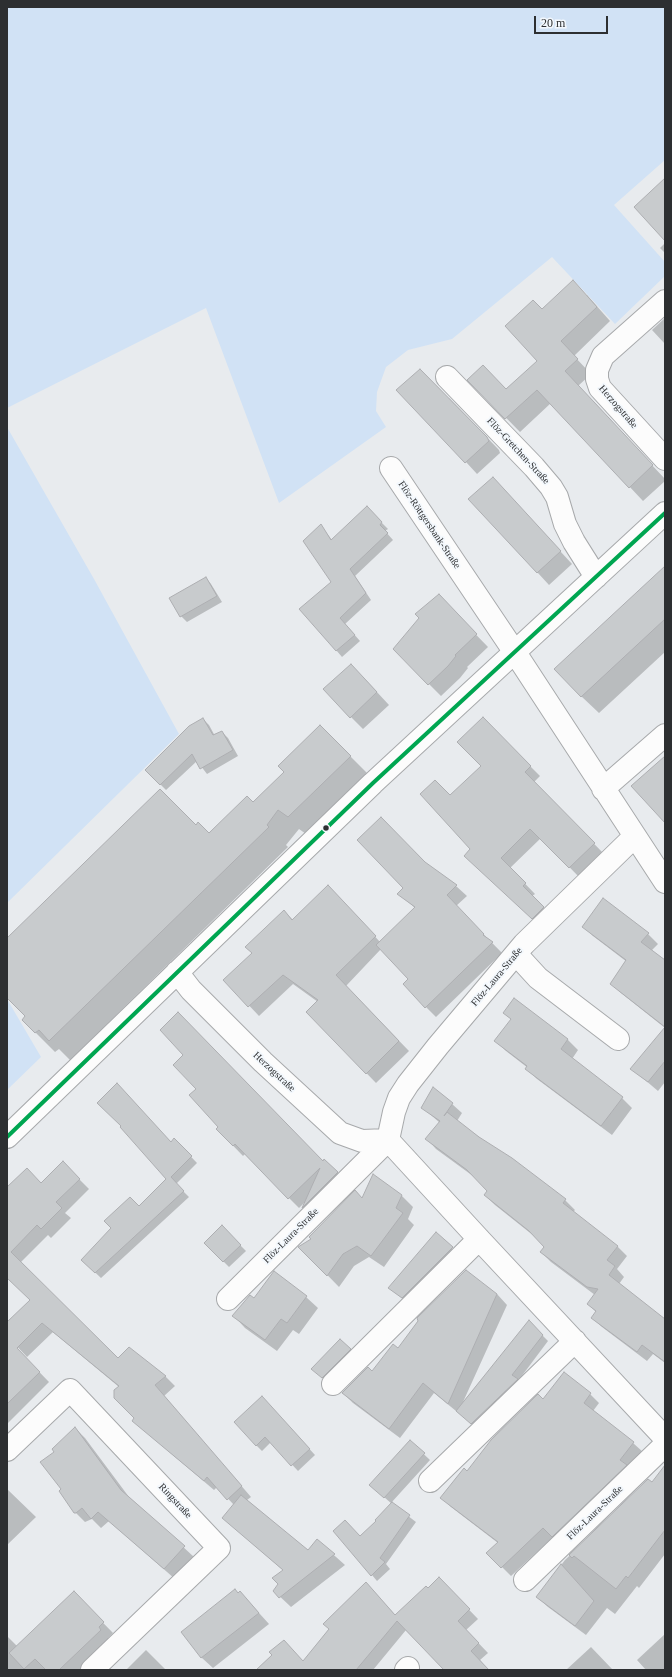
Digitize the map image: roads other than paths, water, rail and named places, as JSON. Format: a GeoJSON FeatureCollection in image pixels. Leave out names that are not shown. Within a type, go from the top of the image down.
{"type":"FeatureCollection","features":[{"type":"Feature","properties":{"kind":"street","name":"Herzogstraße"},"geometry":{"type":"LineString","coordinates":[[665,302],[603,356],[599,363],[596,375],[600,388],[665,459]]}},
{"type":"Feature","properties":{"kind":"street","name":"Flöz-Gretchen-Straße"},"geometry":{"type":"LineString","coordinates":[[447,377],[534,467],[551,487],[557,497],[565,524],[574,542],[596,577]]}},
{"type":"Feature","properties":{"kind":"street","name":"Flöz-Röttgersbank-Straße"},"geometry":{"type":"LineString","coordinates":[[391,468],[514,651],[665,882]]}},
{"type":"Feature","properties":{"kind":"street"},"geometry":{"type":"LineString","coordinates":[[7,1137],[373,782],[665,513]]}},
{"type":"Feature","properties":{"kind":"street"},"geometry":{"type":"LineString","coordinates":[[603,789],[665,735]]}},
{"type":"Feature","properties":{"kind":"street","name":"Flöz-Laura-Straße"},"geometry":{"type":"LineString","coordinates":[[228,1299],[388,1140],[394,1112],[399,1098],[408,1084],[524,944],[635,836]]}},
{"type":"Feature","properties":{"kind":"street"},"geometry":{"type":"LineString","coordinates":[[516,954],[538,978],[618,1039]]}},
{"type":"Feature","properties":{"kind":"street","name":"Herzogstraße"},"geometry":{"type":"LineString","coordinates":[[177,972],[191,990],[262,1062],[340,1133],[362,1141],[388,1140]]}},
{"type":"Feature","properties":{"kind":"street"},"geometry":{"type":"LineString","coordinates":[[388,1140],[479,1240],[665,1438]]}},
{"type":"Feature","properties":{"kind":"street"},"geometry":{"type":"LineString","coordinates":[[333,1384],[479,1240]]}},
{"type":"Feature","properties":{"kind":"street"},"geometry":{"type":"LineString","coordinates":[[430,1481],[575,1341]]}},
{"type":"Feature","properties":{"kind":"street","name":"Ringstraße"},"geometry":{"type":"LineString","coordinates":[[7,1450],[70,1390],[219,1548],[92,1670]]}},
{"type":"Feature","properties":{"kind":"street","name":"Flöz-Laura-Straße"},"geometry":{"type":"LineString","coordinates":[[525,1580],[665,1445]]}}]}
